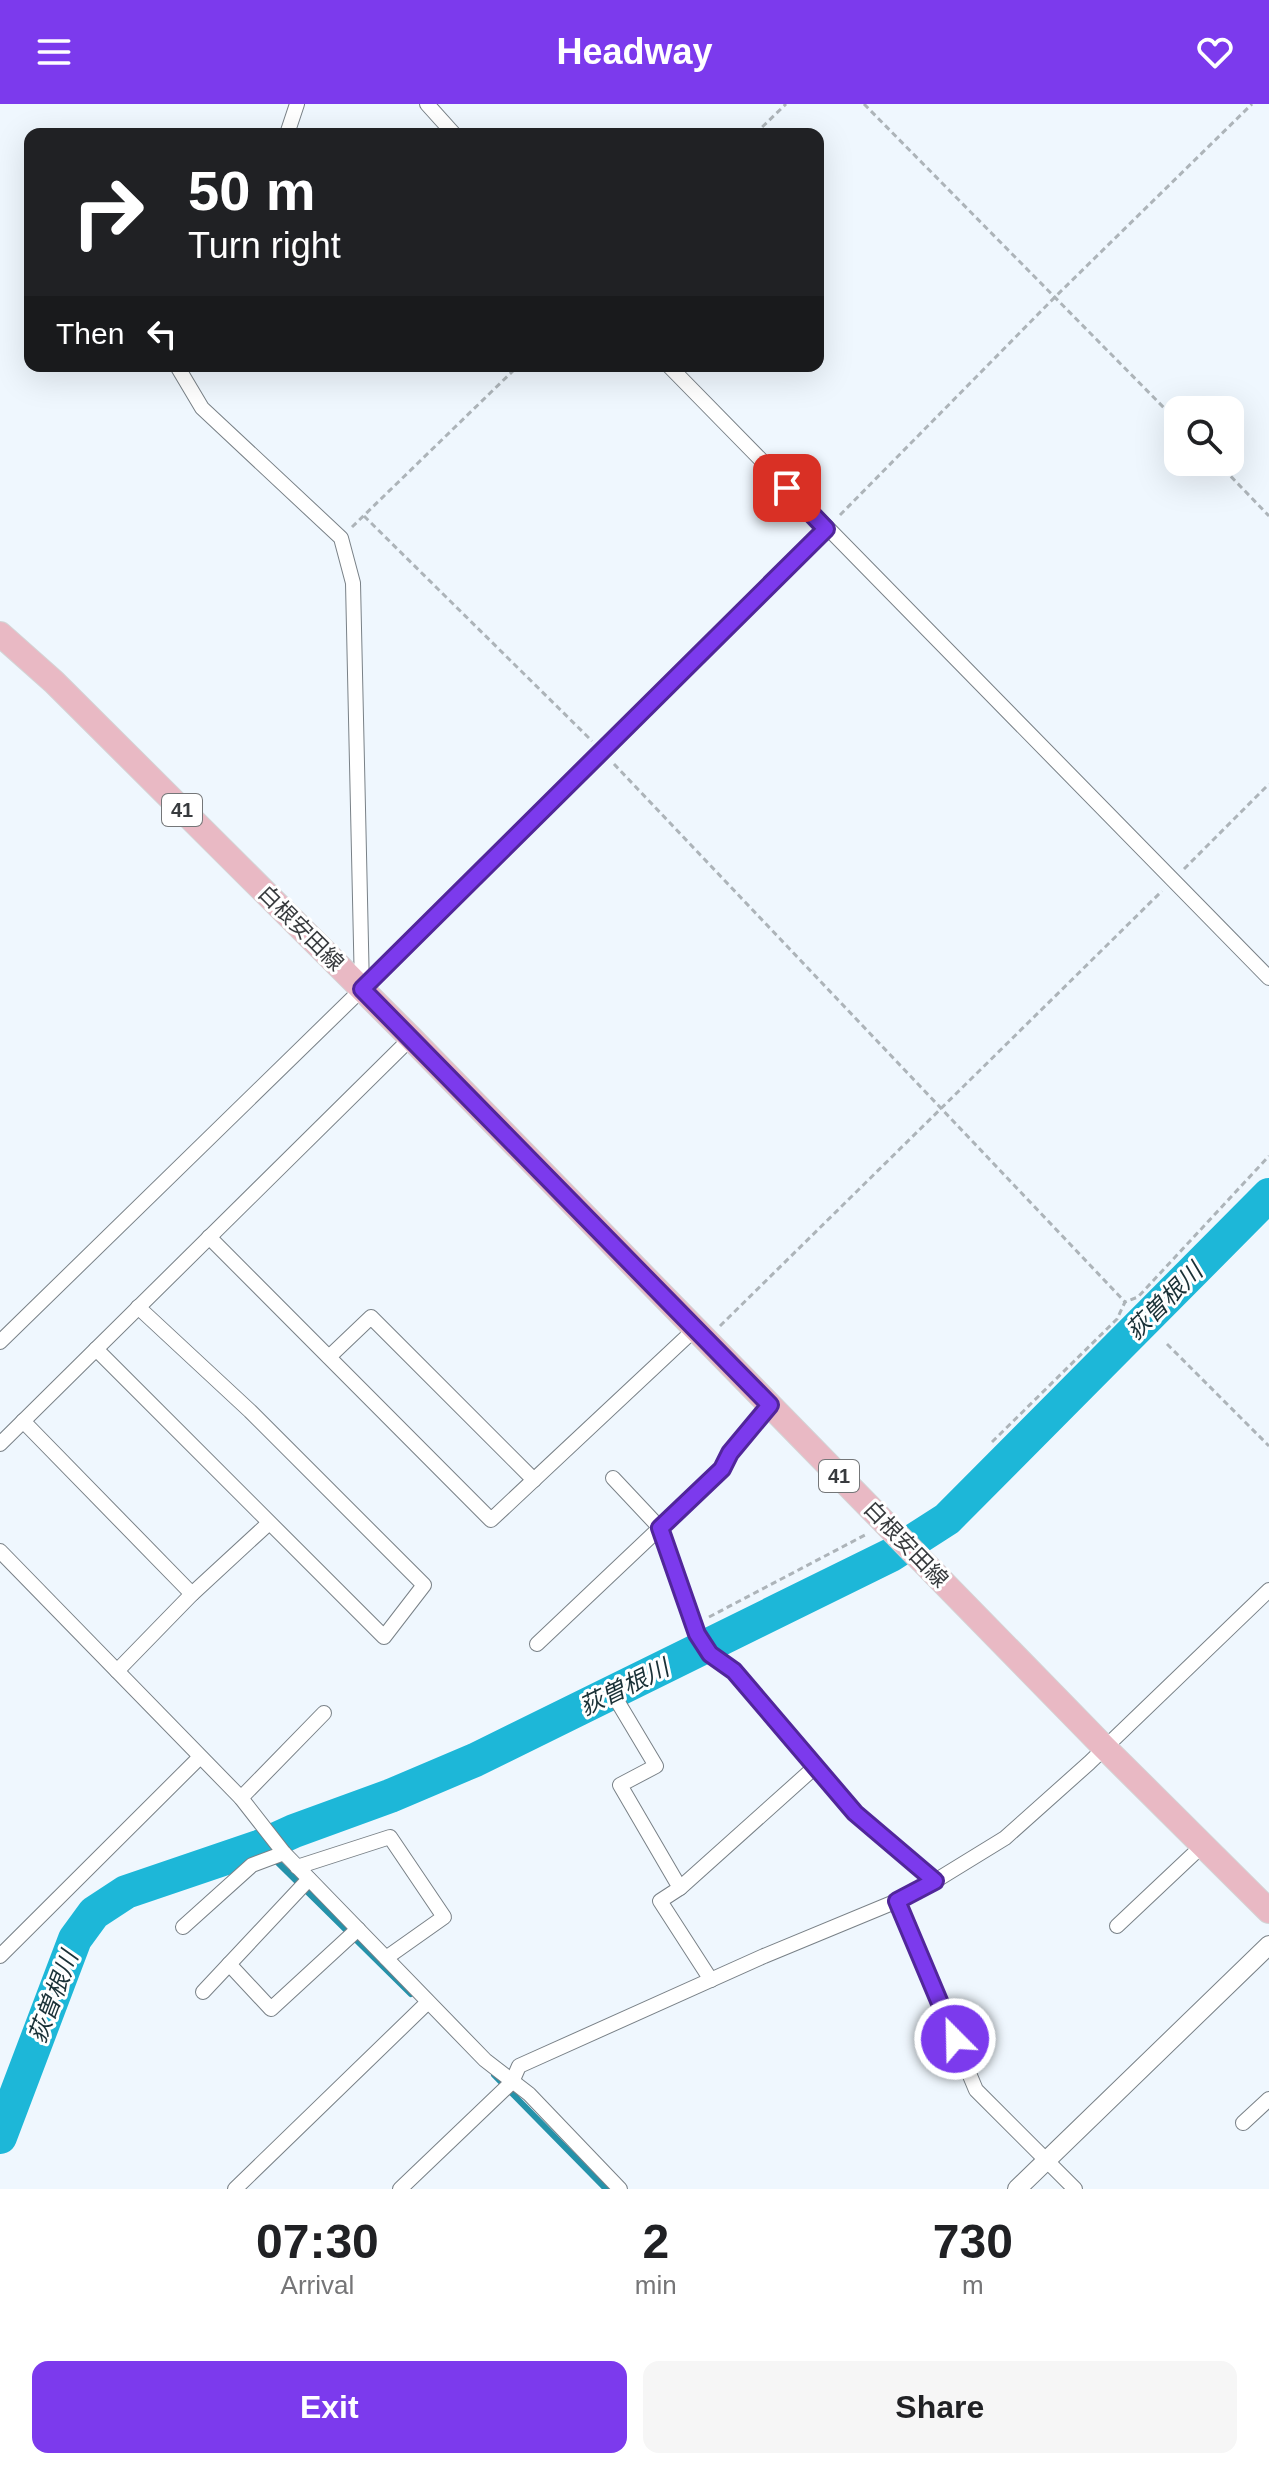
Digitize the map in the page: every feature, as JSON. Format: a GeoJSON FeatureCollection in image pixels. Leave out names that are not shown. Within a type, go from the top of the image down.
{"type":"FeatureCollection","features":[{"type":"Feature","properties":{"kind":"main road","name":"白根安田線"},"geometry":{"type":"LineString","coordinates":[[0,634],[54,682],[411,1038],[1104,1747],[1269,1911]]}},
{"type":"Feature","properties":{"kind":"street"},"geometry":{"type":"LineString","coordinates":[[289,128],[297,104]]}},
{"type":"Feature","properties":{"kind":"street"},"geometry":{"type":"LineString","coordinates":[[427,104],[449,128]]}},
{"type":"Feature","properties":{"kind":"street"},"geometry":{"type":"LineString","coordinates":[[181,372],[202,408],[341,538],[353,583],[362,989]]}},
{"type":"Feature","properties":{"kind":"street"},"geometry":{"type":"LineString","coordinates":[[675,372],[1269,978]]}},
{"type":"Feature","properties":{"kind":"street"},"geometry":{"type":"LineString","coordinates":[[0,1342],[826,529]]}},
{"type":"Feature","properties":{"kind":"street"},"geometry":{"type":"LineString","coordinates":[[0,1444],[411,1038]]}},
{"type":"Feature","properties":{"kind":"street"},"geometry":{"type":"LineString","coordinates":[[209,1237],[491,1520],[700,1335]]}},
{"type":"Feature","properties":{"kind":"street"},"geometry":{"type":"LineString","coordinates":[[96,1349],[384,1637],[424,1585],[250,1411],[138,1307]]}},
{"type":"Feature","properties":{"kind":"street"},"geometry":{"type":"LineString","coordinates":[[329,1357],[371,1317],[534,1480]]}},
{"type":"Feature","properties":{"kind":"street"},"geometry":{"type":"LineString","coordinates":[[537,1644],[722,1469],[730,1453],[770,1405]]}},
{"type":"Feature","properties":{"kind":"street"},"geometry":{"type":"LineString","coordinates":[[23,1421],[192,1594]]}},
{"type":"Feature","properties":{"kind":"street"},"geometry":{"type":"LineString","coordinates":[[613,1478],[660,1528],[695,1630],[710,1654],[734,1671],[855,1813],[935,1881]]}},
{"type":"Feature","properties":{"kind":"street"},"geometry":{"type":"LineString","coordinates":[[117,1671],[192,1594],[269,1523]]}},
{"type":"Feature","properties":{"kind":"street"},"geometry":{"type":"LineString","coordinates":[[0,1551],[241,1798],[284,1853],[428,2002],[485,2060],[529,2094],[620,2189]]}},
{"type":"Feature","properties":{"kind":"street"},"geometry":{"type":"LineString","coordinates":[[400,2189],[512,2082],[519,2066],[897,1901],[1005,1838],[1269,1590]]}},
{"type":"Feature","properties":{"kind":"street"},"geometry":{"type":"LineString","coordinates":[[619,1704],[656,1766],[620,1785],[680,1888]]}},
{"type":"Feature","properties":{"kind":"street"},"geometry":{"type":"LineString","coordinates":[[241,1798],[324,1713]]}},
{"type":"Feature","properties":{"kind":"street"},"geometry":{"type":"LineString","coordinates":[[0,1956],[199,1758]]}},
{"type":"Feature","properties":{"kind":"street"},"geometry":{"type":"LineString","coordinates":[[711,1980],[660,1901],[680,1888],[815,1767]]}},
{"type":"Feature","properties":{"kind":"street"},"geometry":{"type":"LineString","coordinates":[[297,1867],[390,1837],[444,1917],[386,1958]]}},
{"type":"Feature","properties":{"kind":"street"},"geometry":{"type":"LineString","coordinates":[[1117,1926],[1203,1845]]}},
{"type":"Feature","properties":{"kind":"street"},"geometry":{"type":"LineString","coordinates":[[183,1927],[252,1865],[284,1853]]}},
{"type":"Feature","properties":{"kind":"street"},"geometry":{"type":"LineString","coordinates":[[203,1992],[309,1879]]}},
{"type":"Feature","properties":{"kind":"street"},"geometry":{"type":"LineString","coordinates":[[897,1901],[976,2090],[1075,2189]]}},
{"type":"Feature","properties":{"kind":"street"},"geometry":{"type":"LineString","coordinates":[[229,1964],[271,2009],[358,1929]]}},
{"type":"Feature","properties":{"kind":"street"},"geometry":{"type":"LineString","coordinates":[[1017,2189],[1269,1945]]}},
{"type":"Feature","properties":{"kind":"street"},"geometry":{"type":"LineString","coordinates":[[235,2189],[428,2002]]}},
{"type":"Feature","properties":{"kind":"street"},"geometry":{"type":"LineString","coordinates":[[1243,2123],[1269,2099]]}},
{"type":"Feature","properties":{"kind":"path"},"geometry":{"type":"LineString","coordinates":[[761,128],[786,104]]}},
{"type":"Feature","properties":{"kind":"path"},"geometry":{"type":"LineString","coordinates":[[864,104],[1164,408]]}},
{"type":"Feature","properties":{"kind":"path"},"geometry":{"type":"LineString","coordinates":[[826,529],[1056,296],[1252,104]]}},
{"type":"Feature","properties":{"kind":"path"},"geometry":{"type":"LineString","coordinates":[[512,372],[364,516],[601,750],[1125,1302]]}},
{"type":"Feature","properties":{"kind":"path"},"geometry":{"type":"LineString","coordinates":[[1230,476],[1269,516]]}},
{"type":"Feature","properties":{"kind":"path"},"geometry":{"type":"LineString","coordinates":[[700,1335],[941,1106],[1269,784]]}},
{"type":"Feature","properties":{"kind":"path"},"geometry":{"type":"LineString","coordinates":[[992,1442],[1117,1319],[1125,1302],[1138,1297],[1269,1156]]}},
{"type":"Feature","properties":{"kind":"path"},"geometry":{"type":"LineString","coordinates":[[1167,1344],[1269,1446]]}},
{"type":"Feature","properties":{"kind":"path"},"geometry":{"type":"LineString","coordinates":[[695,1630],[886,1524]]}},
{"type":"Feature","properties":{"kind":"waterway","name":"荻曽根川"},"geometry":{"type":"LineString","coordinates":[[0,2137],[75,1939],[94,1913],[126,1892],[261,1846],[475,1760],[891,1555],[947,1519],[1269,1195]]}},
{"type":"Feature","properties":{"kind":"waterway"},"geometry":{"type":"LineString","coordinates":[[261,1846],[411,1994]]}},
{"type":"Feature","properties":{"kind":"waterway"},"geometry":{"type":"LineString","coordinates":[[494,2075],[606,2189]]}},
{"type":"Feature","properties":{"kind":"route"},"geometry":{"type":"LineString","coordinates":[[787,488],[826,529],[362,989],[770,1405],[730,1453],[722,1469],[660,1528],[693,1626],[710,1654],[734,1671],[855,1813],[935,1881],[897,1901],[955,2039]]}}]}
